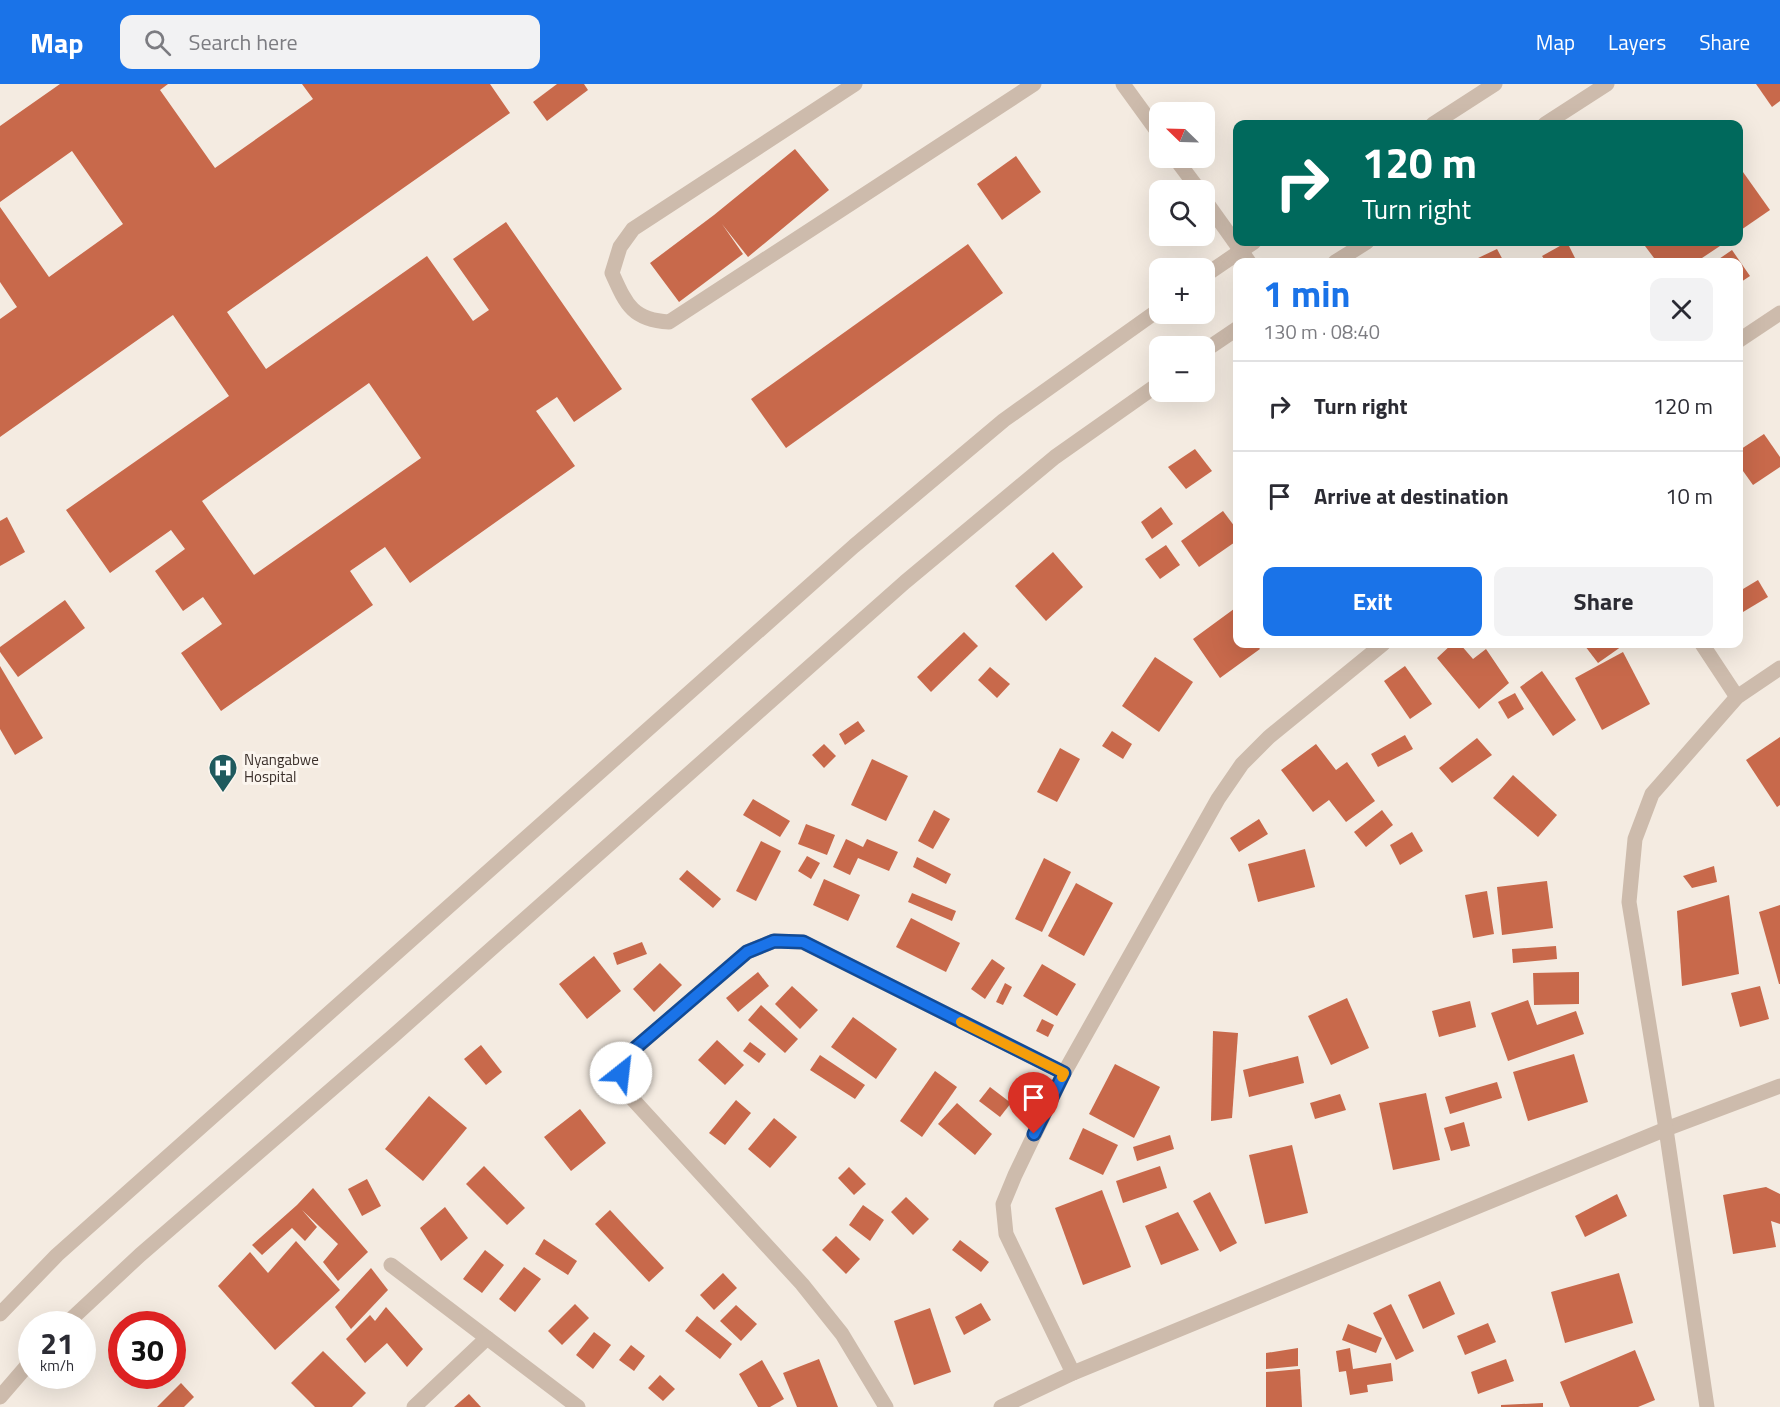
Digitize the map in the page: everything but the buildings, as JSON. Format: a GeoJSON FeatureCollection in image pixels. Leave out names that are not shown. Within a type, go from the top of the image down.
{"type":"FeatureCollection","features":[{"type":"Feature","properties":{"kind":"street"},"geometry":{"type":"LineString","coordinates":[[855,84],[633,229],[620,247],[612,273],[621,294],[638,316],[654,321],[669,321],[1034,84]]}},
{"type":"Feature","properties":{"kind":"street"},"geometry":{"type":"LineString","coordinates":[[1123,84],[1149,120]]}},
{"type":"Feature","properties":{"kind":"street"},"geometry":{"type":"LineString","coordinates":[[1439,120],[1495,84]]}},
{"type":"Feature","properties":{"kind":"street"},"geometry":{"type":"LineString","coordinates":[[1551,120],[1607,84]]}},
{"type":"Feature","properties":{"kind":"street"},"geometry":{"type":"LineString","coordinates":[[1215,215],[1233,240]]}},
{"type":"Feature","properties":{"kind":"street"},"geometry":{"type":"LineString","coordinates":[[1341,258],[1361,246]]}},
{"type":"Feature","properties":{"kind":"street"},"geometry":{"type":"LineString","coordinates":[[1215,270],[1233,262]]}},
{"type":"Feature","properties":{"kind":"street"},"geometry":{"type":"LineString","coordinates":[[1743,338],[1780,314]]}},
{"type":"Feature","properties":{"kind":"street"},"geometry":{"type":"LineString","coordinates":[[0,1314],[57,1255],[854,546],[1004,420],[1149,317]]}},
{"type":"Feature","properties":{"kind":"street"},"geometry":{"type":"LineString","coordinates":[[1215,344],[1233,331]]}},
{"type":"Feature","properties":{"kind":"street"},"geometry":{"type":"LineString","coordinates":[[80,1311],[140,1255],[392,1037],[905,582],[1055,457],[1149,391]]}},
{"type":"Feature","properties":{"kind":"street"},"geometry":{"type":"LineString","coordinates":[[1073,1373],[1006,1234],[1003,1204],[1015,1175],[1064,1073],[1218,799],[1242,764],[1269,737],[1378,648]]}},
{"type":"Feature","properties":{"kind":"street"},"geometry":{"type":"LineString","coordinates":[[1705,648],[1737,697]]}},
{"type":"Feature","properties":{"kind":"street"},"geometry":{"type":"LineString","coordinates":[[1707,1407],[1666,1129],[1629,902],[1635,839],[1652,794],[1737,697],[1780,668]]}},
{"type":"Feature","properties":{"kind":"street"},"geometry":{"type":"LineString","coordinates":[[886,1407],[842,1334],[802,1284],[627,1093],[621,1073],[626,1056],[747,952],[774,941],[803,942],[1064,1073]]}},
{"type":"Feature","properties":{"kind":"street"},"geometry":{"type":"LineString","coordinates":[[1001,1407],[1073,1373],[1666,1129],[1780,1086]]}},
{"type":"Feature","properties":{"kind":"street"},"geometry":{"type":"LineString","coordinates":[[390,1265],[578,1407]]}},
{"type":"Feature","properties":{"kind":"street"},"geometry":{"type":"LineString","coordinates":[[414,1407],[487,1338]]}},
{"type":"Feature","properties":{"kind":"street"},"geometry":{"type":"LineString","coordinates":[[0,1397],[18,1376]]}},
{"type":"Feature","properties":{"kind":"slow traffic"},"geometry":{"type":"LineString","coordinates":[[961,1022],[1064,1073],[1062,1077]]}},
{"type":"Feature","properties":{"kind":"place","name":"Nyangabwe Hospital"},"geometry":{"type":"Point","coordinates":[223,794]}},
{"type":"Feature","properties":{"kind":"route"},"geometry":{"type":"LineString","coordinates":[[621,1073],[626,1056],[747,952],[774,941],[803,942],[1064,1073],[1034,1134]]}}]}
